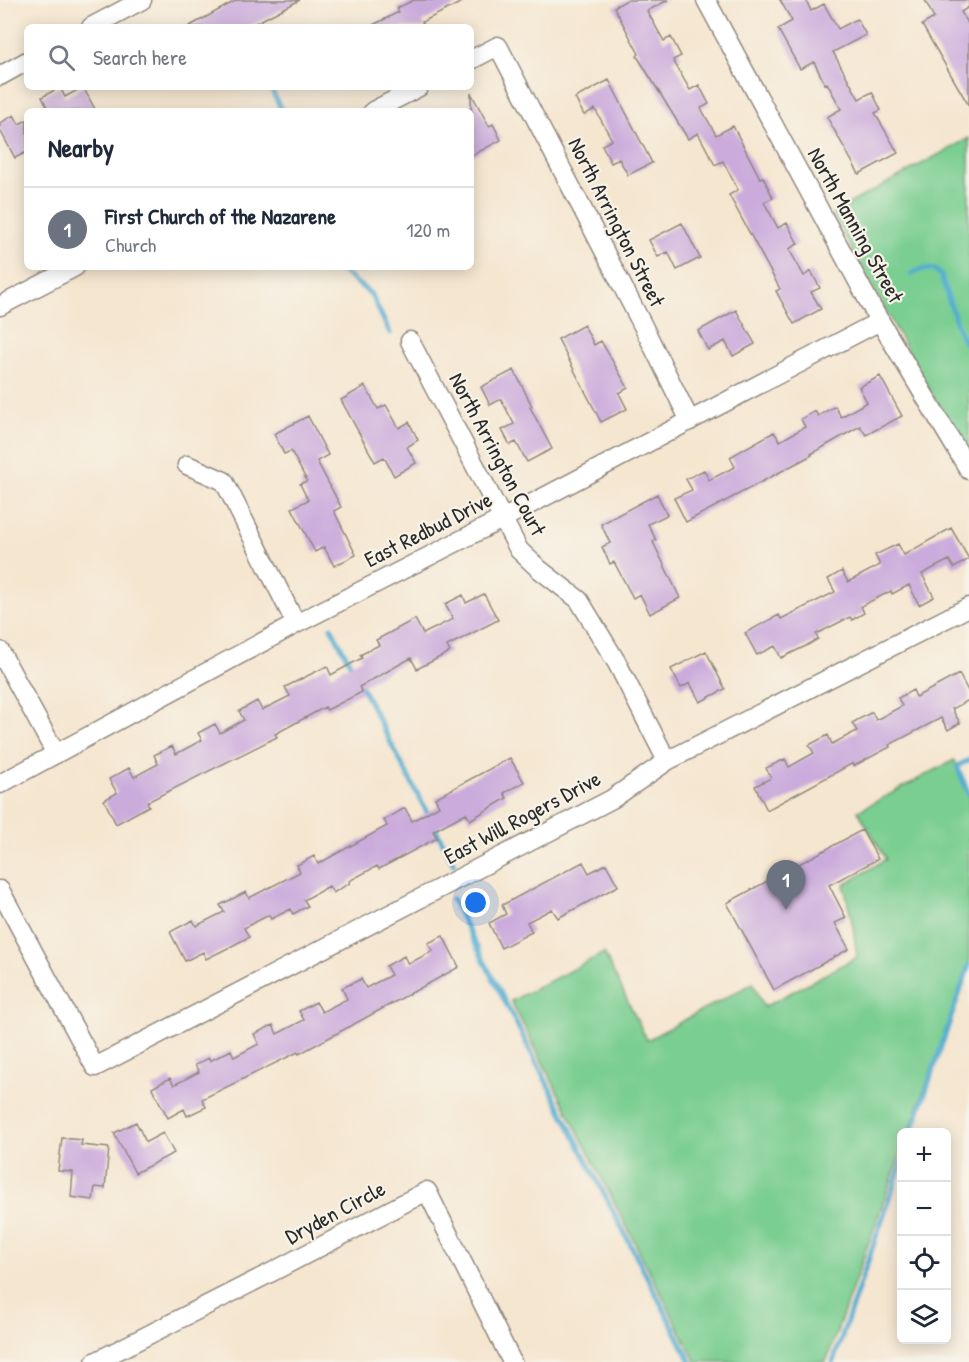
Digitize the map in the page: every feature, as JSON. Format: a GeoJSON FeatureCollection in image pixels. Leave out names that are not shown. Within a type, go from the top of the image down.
{"type":"FeatureCollection","features":[{"type":"Feature","properties":{"kind":"street"},"geometry":{"type":"LineString","coordinates":[[97,24],[142,0]]}},
{"type":"Feature","properties":{"kind":"street","name":"North Manning Street"},"geometry":{"type":"LineString","coordinates":[[706,0],[880,321],[969,470]]}},
{"type":"Feature","properties":{"kind":"street","name":"North Arrington Street"},"geometry":{"type":"LineString","coordinates":[[474,58],[498,45],[690,421]]}},
{"type":"Feature","properties":{"kind":"street"},"geometry":{"type":"LineString","coordinates":[[0,76],[24,64]]}},
{"type":"Feature","properties":{"kind":"street"},"geometry":{"type":"LineString","coordinates":[[379,108],[413,90]]}},
{"type":"Feature","properties":{"kind":"street"},"geometry":{"type":"LineString","coordinates":[[0,306],[69,270]]}},
{"type":"Feature","properties":{"kind":"street","name":"East Redbud Drive"},"geometry":{"type":"LineString","coordinates":[[0,784],[296,624],[880,321]]}},
{"type":"Feature","properties":{"kind":"street","name":"North Arrington Court"},"geometry":{"type":"LineString","coordinates":[[410,341],[519,550],[579,600],[617,663],[668,761]]}},
{"type":"Feature","properties":{"kind":"street"},"geometry":{"type":"LineString","coordinates":[[187,465],[224,481],[296,624]]}},
{"type":"Feature","properties":{"kind":"street","name":"East Will Rogers Drive"},"geometry":{"type":"LineString","coordinates":[[0,890],[95,1067],[612,799],[668,761],[969,607]]}},
{"type":"Feature","properties":{"kind":"street"},"geometry":{"type":"LineString","coordinates":[[0,651],[56,754]]}},
{"type":"Feature","properties":{"kind":"street","name":"Dryden Circle"},"geometry":{"type":"LineString","coordinates":[[95,1362],[427,1191],[512,1362]]}},
{"type":"Feature","properties":{"kind":"green space"},"geometry":{"type":"Polygon","coordinates":[[[969,138],[969,462],[832,213],[969,138]]]}},
{"type":"Feature","properties":{"kind":"green space"},"geometry":{"type":"Polygon","coordinates":[[[954,760],[969,790],[969,966],[910,1128],[897,1128],[897,1164],[826,1362],[696,1362],[511,1001],[604,953],[647,1040],[753,983],[764,1007],[857,957],[844,885],[886,859],[858,811],[954,760]]]}},
{"type":"Feature","properties":{"kind":"building"},"geometry":{"type":"Polygon","coordinates":[[[237,0],[300,0],[254,24],[193,24],[237,0]]]}},
{"type":"Feature","properties":{"kind":"building"},"geometry":{"type":"Polygon","coordinates":[[[414,0],[466,0],[422,22],[423,24],[375,24],[399,12],[397,8],[414,0]]]}},
{"type":"Feature","properties":{"kind":"building"},"geometry":{"type":"Polygon","coordinates":[[[627,0],[668,0],[647,11],[664,41],[671,37],[681,56],[673,60],[690,90],[699,85],[709,104],[701,108],[716,135],[733,126],[760,178],[763,177],[773,198],[764,202],[778,228],[787,223],[798,244],[789,249],[804,276],[811,271],[820,288],[811,292],[821,309],[794,324],[776,291],[780,289],[729,195],[738,190],[723,161],[715,165],[698,133],[688,139],[637,56],[639,54],[614,7],[627,0]]]}},
{"type":"Feature","properties":{"kind":"building"},"geometry":{"type":"Polygon","coordinates":[[[780,0],[806,0],[811,11],[824,4],[838,29],[857,19],[866,35],[833,52],[859,99],[872,92],[881,110],[875,113],[898,153],[859,174],[827,117],[841,109],[827,83],[825,84],[814,62],[800,69],[778,29],[792,21],[780,0]]]}},
{"type":"Feature","properties":{"kind":"building"},"geometry":{"type":"Polygon","coordinates":[[[925,0],[969,0],[969,7],[961,12],[969,25],[969,106],[922,25],[934,18],[925,0]]]}},
{"type":"Feature","properties":{"kind":"building"},"geometry":{"type":"Polygon","coordinates":[[[609,80],[652,163],[628,175],[619,159],[611,163],[602,145],[612,140],[595,109],[584,115],[575,98],[609,80]]]}},
{"type":"Feature","properties":{"kind":"building"},"geometry":{"type":"Polygon","coordinates":[[[55,90],[62,90],[65,97],[78,90],[85,90],[94,108],[45,108],[47,107],[42,97],[55,90]]]}},
{"type":"Feature","properties":{"kind":"building"},"geometry":{"type":"Polygon","coordinates":[[[471,93],[489,126],[493,124],[501,140],[474,154],[474,108],[471,108],[471,93]]]}},
{"type":"Feature","properties":{"kind":"building"},"geometry":{"type":"Polygon","coordinates":[[[14,115],[19,124],[24,122],[24,154],[15,158],[0,130],[0,123],[14,115]]]}},
{"type":"Feature","properties":{"kind":"building"},"geometry":{"type":"Polygon","coordinates":[[[682,223],[700,258],[677,270],[668,252],[658,257],[649,240],[682,223]]]}},
{"type":"Feature","properties":{"kind":"building"},"geometry":{"type":"Polygon","coordinates":[[[736,310],[755,344],[733,356],[725,341],[708,350],[698,331],[736,310]]]}},
{"type":"Feature","properties":{"kind":"building"},"geometry":{"type":"Polygon","coordinates":[[[584,325],[594,345],[601,341],[628,388],[619,393],[627,409],[601,422],[558,339],[584,325]]]}},
{"type":"Feature","properties":{"kind":"building"},"geometry":{"type":"Polygon","coordinates":[[[514,370],[552,449],[527,462],[516,442],[510,445],[502,430],[514,424],[501,399],[490,405],[481,387],[514,370]]]}},
{"type":"Feature","properties":{"kind":"building"},"geometry":{"type":"Polygon","coordinates":[[[880,376],[902,416],[866,435],[860,426],[812,455],[686,522],[674,498],[692,490],[686,479],[704,470],[709,480],[735,467],[730,457],[774,432],[780,441],[805,427],[801,419],[815,411],[818,416],[835,406],[841,417],[867,402],[859,387],[880,376]]]}},
{"type":"Feature","properties":{"kind":"building"},"geometry":{"type":"Polygon","coordinates":[[[365,386],[378,409],[386,405],[399,428],[409,422],[418,440],[407,447],[416,463],[394,476],[384,457],[375,462],[341,400],[365,386]]]}},
{"type":"Feature","properties":{"kind":"building"},"geometry":{"type":"Polygon","coordinates":[[[308,416],[328,455],[317,461],[341,507],[334,511],[356,555],[334,566],[324,547],[315,552],[292,508],[308,500],[300,484],[307,481],[291,451],[284,454],[274,434],[308,416]]]}},
{"type":"Feature","properties":{"kind":"building"},"geometry":{"type":"Polygon","coordinates":[[[657,494],[667,515],[648,524],[656,540],[653,542],[680,598],[650,614],[640,594],[633,598],[614,562],[610,564],[602,547],[610,543],[601,524],[657,494]]]}},
{"type":"Feature","properties":{"kind":"building"},"geometry":{"type":"Polygon","coordinates":[[[951,528],[969,559],[954,568],[949,560],[922,574],[934,597],[919,605],[909,585],[861,606],[864,613],[852,620],[850,617],[816,634],[818,639],[781,658],[775,646],[757,655],[745,633],[779,615],[781,619],[835,592],[828,579],[842,571],[848,582],[880,565],[875,555],[898,544],[904,555],[951,528]]]}},
{"type":"Feature","properties":{"kind":"building"},"geometry":{"type":"Polygon","coordinates":[[[484,594],[498,620],[447,646],[450,652],[417,669],[411,658],[359,687],[362,692],[327,710],[325,707],[275,734],[277,737],[147,802],[149,806],[116,824],[104,800],[117,793],[109,779],[129,768],[134,777],[158,764],[154,755],[172,746],[176,754],[202,740],[198,733],[215,724],[220,733],[244,720],[239,711],[257,701],[262,710],[290,696],[285,687],[327,666],[331,675],[362,658],[360,655],[379,645],[376,640],[415,619],[423,634],[453,619],[445,604],[463,595],[466,603],[484,594]]]}},
{"type":"Feature","properties":{"kind":"building"},"geometry":{"type":"Polygon","coordinates":[[[706,651],[725,689],[700,702],[690,683],[681,688],[671,669],[706,651]]]}},
{"type":"Feature","properties":{"kind":"building"},"geometry":{"type":"Polygon","coordinates":[[[959,674],[969,693],[969,700],[952,709],[960,723],[948,730],[941,718],[767,810],[755,786],[771,778],[766,768],[785,759],[789,767],[814,753],[809,745],[828,735],[832,744],[857,731],[852,723],[872,712],[876,720],[902,706],[898,698],[913,690],[916,697],[959,674]]]}},
{"type":"Feature","properties":{"kind":"building"},"geometry":{"type":"Polygon","coordinates":[[[510,758],[524,782],[504,793],[507,798],[470,820],[466,813],[433,831],[437,838],[379,869],[377,866],[349,881],[350,883],[333,893],[329,886],[304,900],[308,906],[293,914],[291,909],[271,919],[269,915],[244,928],[249,937],[230,947],[206,959],[203,952],[185,961],[170,932],[193,920],[196,926],[224,912],[220,905],[246,892],[249,898],[300,872],[297,865],[314,856],[318,864],[387,826],[384,820],[405,808],[412,821],[439,806],[435,798],[510,758]]]}},
{"type":"Feature","properties":{"kind":"building"},"geometry":{"type":"Polygon","coordinates":[[[862,830],[878,859],[829,885],[846,918],[835,923],[849,949],[774,990],[727,903],[862,830]]]}},
{"type":"Feature","properties":{"kind":"building"},"geometry":{"type":"Polygon","coordinates":[[[583,862],[589,873],[606,864],[618,886],[558,918],[552,909],[527,922],[532,932],[501,948],[489,923],[506,914],[502,905],[583,862]]]}},
{"type":"Feature","properties":{"kind":"building"},"geometry":{"type":"Polygon","coordinates":[[[443,936],[459,967],[299,1054],[298,1052],[202,1099],[206,1107],[187,1116],[184,1109],[168,1118],[152,1088],[170,1078],[174,1085],[199,1072],[195,1065],[209,1058],[210,1061],[231,1050],[234,1057],[259,1044],[254,1034],[273,1025],[277,1034],[304,1020],[299,1011],[316,1002],[322,1012],[347,999],[342,988],[361,979],[366,988],[391,975],[386,966],[404,956],[408,964],[433,951],[428,943],[443,936]]]}},
{"type":"Feature","properties":{"kind":"building"},"geometry":{"type":"Polygon","coordinates":[[[136,1122],[146,1142],[163,1133],[174,1153],[135,1173],[114,1133],[136,1122]]]}},
{"type":"Feature","properties":{"kind":"building"},"geometry":{"type":"Polygon","coordinates":[[[62,1138],[82,1140],[81,1145],[109,1148],[105,1188],[95,1187],[93,1200],[71,1197],[73,1172],[58,1171],[62,1138]]]}},
{"type":"Feature","properties":{"kind":"waterway"},"geometry":{"type":"LineString","coordinates":[[272,90],[280,108]]}},
{"type":"Feature","properties":{"kind":"waterway"},"geometry":{"type":"LineString","coordinates":[[911,274],[923,269],[936,270],[941,276],[960,334],[969,348]]}},
{"type":"Feature","properties":{"kind":"waterway"},"geometry":{"type":"LineString","coordinates":[[340,270],[371,294],[390,333]]}},
{"type":"Feature","properties":{"kind":"waterway"},"geometry":{"type":"LineString","coordinates":[[331,627],[354,671]]}},
{"type":"Feature","properties":{"kind":"waterway"},"geometry":{"type":"LineString","coordinates":[[359,682],[454,864]]}},
{"type":"Feature","properties":{"kind":"waterway"},"geometry":{"type":"LineString","coordinates":[[969,760],[957,766],[969,795]]}},
{"type":"Feature","properties":{"kind":"waterway"},"geometry":{"type":"LineString","coordinates":[[452,899],[691,1362]]}},
{"type":"Feature","properties":{"kind":"waterway"},"geometry":{"type":"LineString","coordinates":[[913,1128],[969,965]]}},
{"type":"Feature","properties":{"kind":"waterway"},"geometry":{"type":"LineString","coordinates":[[833,1362],[897,1176]]}},
{"type":"Feature","properties":{"kind":"place","name":"First Church of the Nazarene"},"geometry":{"type":"Point","coordinates":[786,910]}}]}
